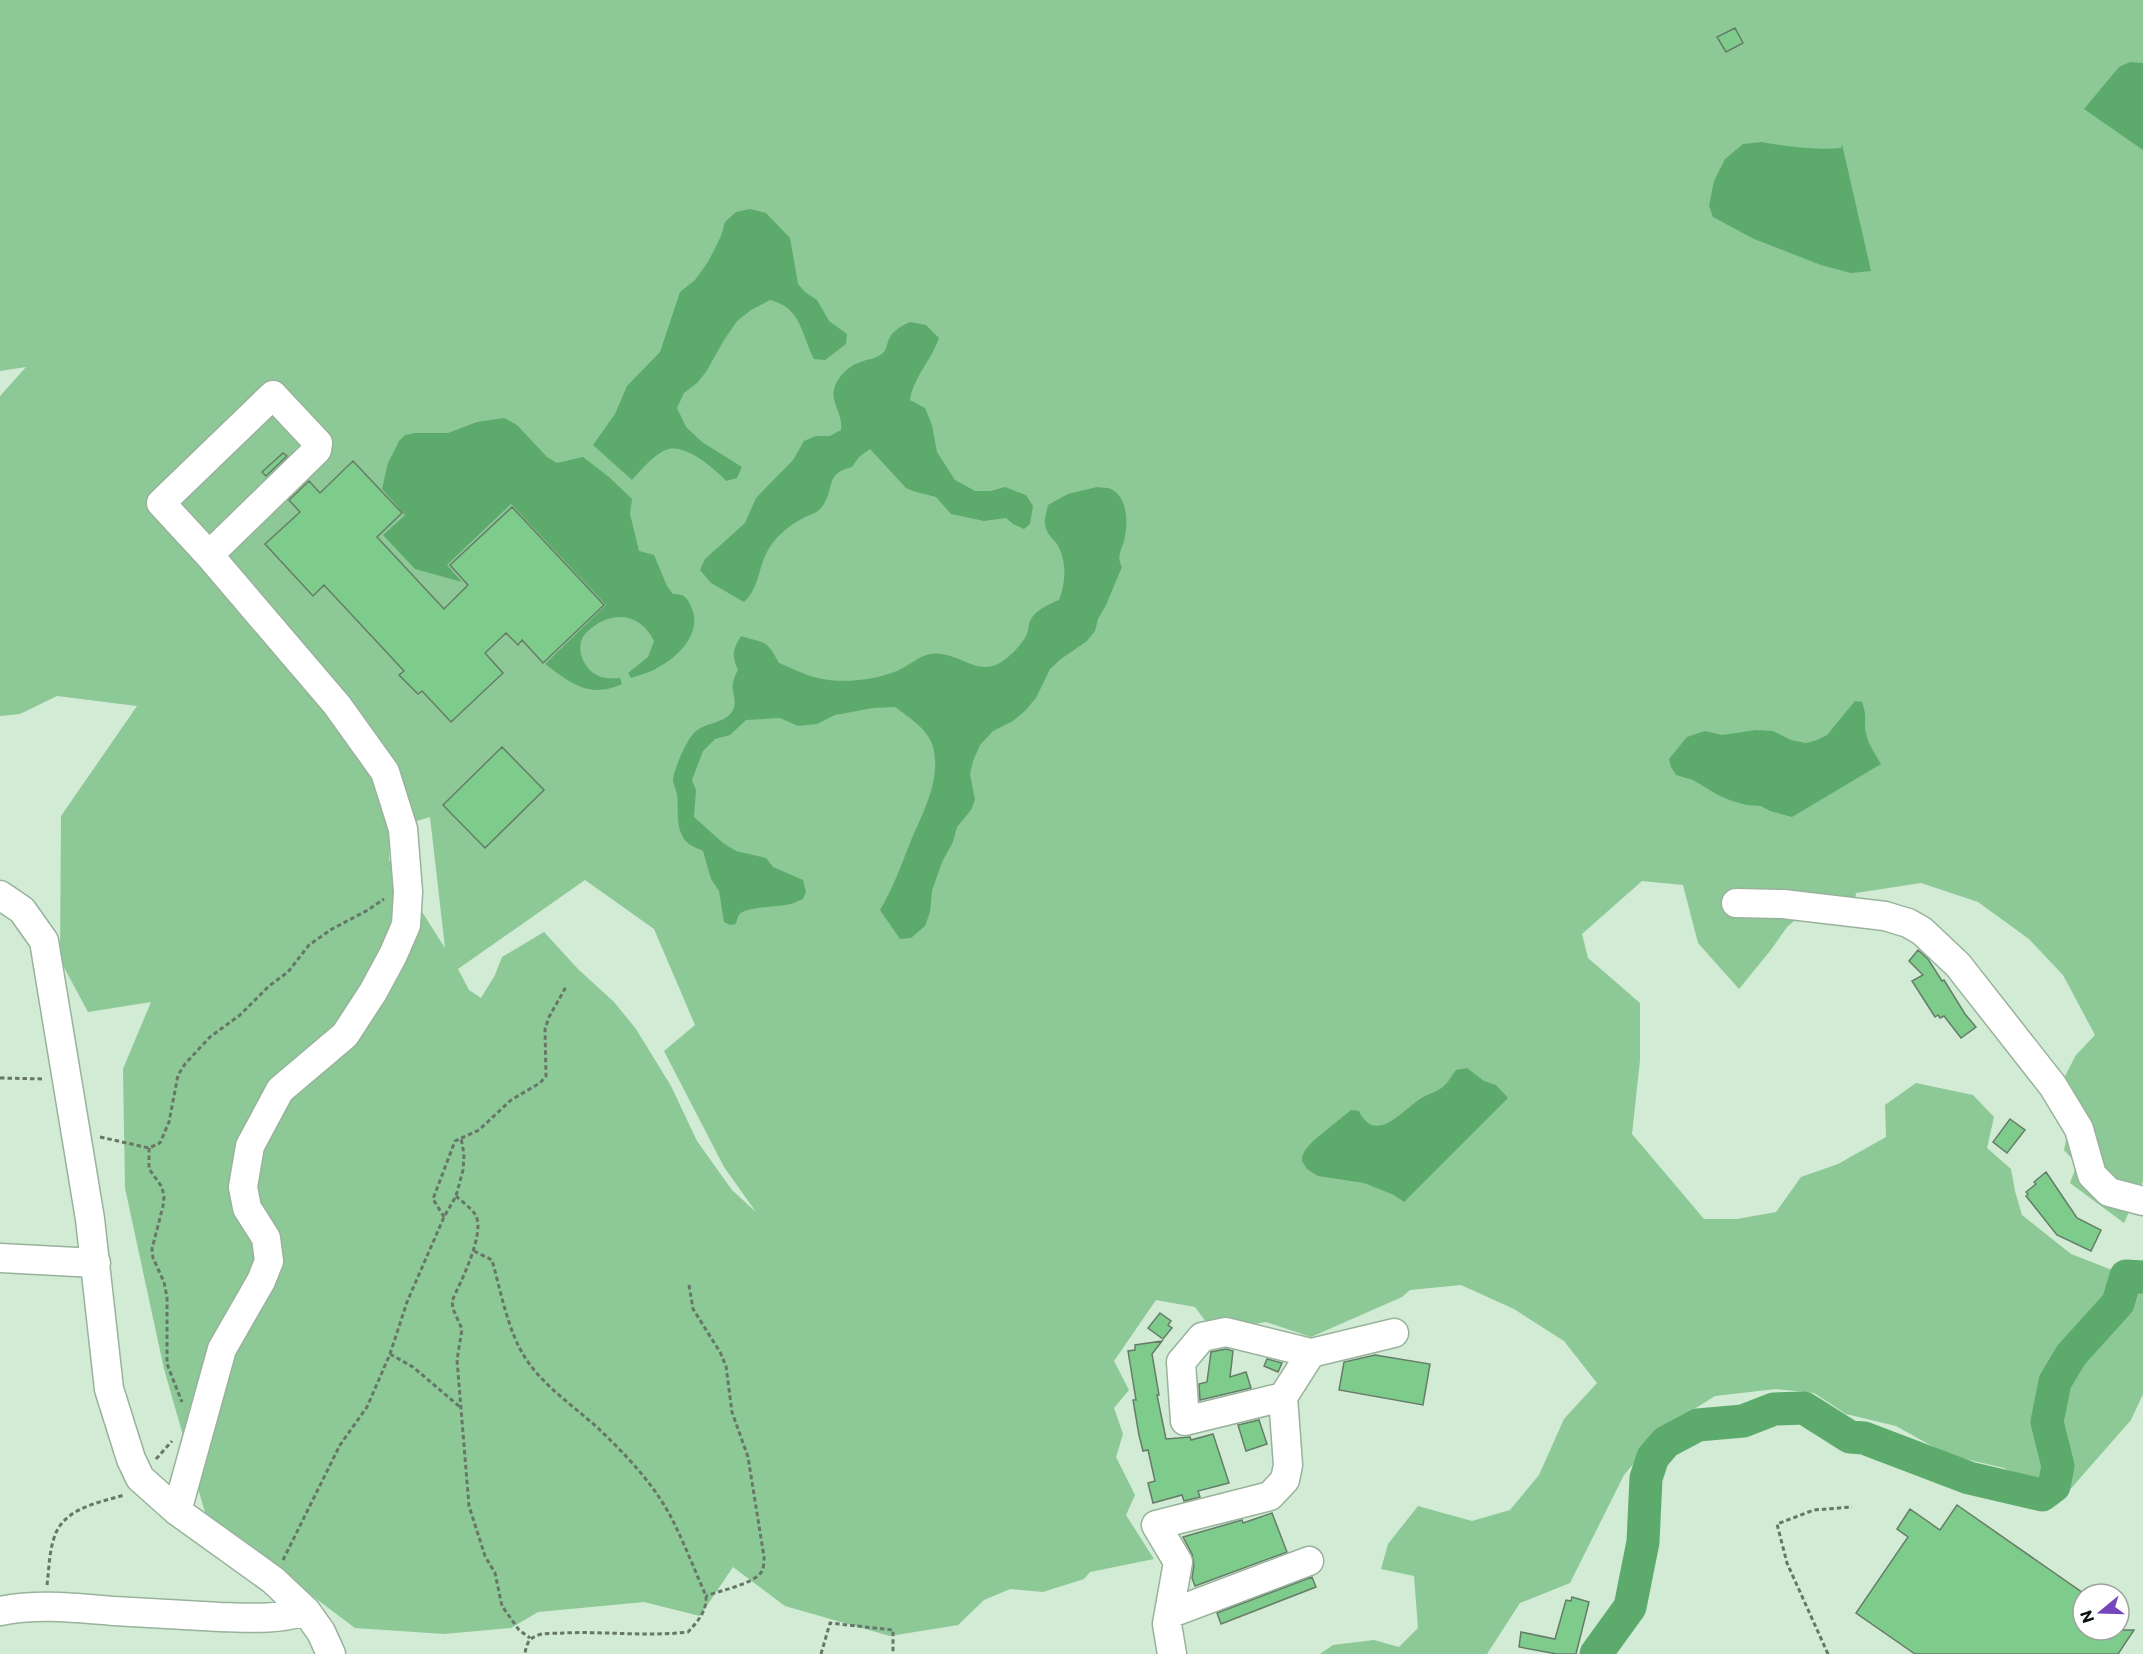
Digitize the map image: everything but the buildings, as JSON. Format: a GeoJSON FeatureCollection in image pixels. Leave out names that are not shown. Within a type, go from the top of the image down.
{"type":"FeatureCollection","features":[{"type":"Feature","properties":{"kind":"street"},"geometry":{"type":"LineString","coordinates":[[177,1511],[222,1349],[261,1281],[269,1261],[266,1238],[247,1208],[243,1187],[250,1146],[280,1090],[345,1035],[373,992],[406,925],[408,892],[403,829],[385,772],[337,705],[209,555],[160,502],[273,395],[318,443],[317,450],[209,555]]}},
{"type":"Feature","properties":{"kind":"street"},"geometry":{"type":"LineString","coordinates":[[0,895],[22,909],[44,941],[96,1263],[109,1389],[140,1478],[177,1511],[273,1580],[306,1611],[321,1632],[331,1654]]}},
{"type":"Feature","properties":{"kind":"street"},"geometry":{"type":"LineString","coordinates":[[1736,903],[1783,904],[1885,916],[1908,923],[1923,931],[1958,965],[2054,1086],[2079,1129],[2092,1175],[2109,1192],[2143,1202]]}},
{"type":"Feature","properties":{"kind":"street"},"geometry":{"type":"LineString","coordinates":[[0,1258],[96,1263]]}},
{"type":"Feature","properties":{"kind":"street"},"geometry":{"type":"LineString","coordinates":[[1283,1397],[1185,1421],[1181,1362],[1202,1338],[1226,1332],[1311,1353],[1394,1333]]}},
{"type":"Feature","properties":{"kind":"street"},"geometry":{"type":"LineString","coordinates":[[1172,1654],[1167,1624],[1178,1562],[1156,1525],[1270,1496],[1286,1480],[1288,1465],[1283,1397],[1311,1353]]}},
{"type":"Feature","properties":{"kind":"street"},"geometry":{"type":"LineString","coordinates":[[1169,1614],[1309,1561]]}},
{"type":"Feature","properties":{"kind":"street"},"geometry":{"type":"LineString","coordinates":[[0,1611],[14,1608],[66,1607],[246,1618],[284,1617],[306,1611]]}},
{"type":"Feature","properties":{"kind":"path"},"geometry":{"type":"LineString","coordinates":[[81,1167],[97,1139],[102,1136],[149,1148],[159,1143],[169,1122],[178,1075],[184,1064],[210,1037],[240,1015],[269,986],[288,972],[309,945],[379,902],[394,894],[408,892]]}},
{"type":"Feature","properties":{"kind":"path"},"geometry":{"type":"LineString","coordinates":[[444,1217],[433,1199],[455,1140],[478,1130],[511,1100],[546,1077],[545,1029],[567,985]]}},
{"type":"Feature","properties":{"kind":"path"},"geometry":{"type":"LineString","coordinates":[[0,1078],[68,1080]]}},
{"type":"Feature","properties":{"kind":"path"},"geometry":{"type":"LineString","coordinates":[[273,1580],[340,1445],[367,1407],[390,1354],[407,1302],[444,1217],[456,1196],[463,1170],[464,1154],[460,1138]]}},
{"type":"Feature","properties":{"kind":"path"},"geometry":{"type":"LineString","coordinates":[[456,1196],[475,1213],[478,1221],[474,1251],[452,1301],[462,1329],[457,1360],[469,1506],[485,1556],[495,1574],[502,1606],[519,1630],[530,1639]]}},
{"type":"Feature","properties":{"kind":"path"},"geometry":{"type":"LineString","coordinates":[[474,1251],[492,1260],[514,1337],[526,1359],[541,1377],[602,1432],[651,1486],[672,1519],[706,1596],[706,1604],[699,1620],[688,1632],[538,1634],[525,1646],[525,1654]]}},
{"type":"Feature","properties":{"kind":"path"},"geometry":{"type":"LineString","coordinates":[[689,1285],[693,1309],[720,1352],[726,1366],[732,1412],[748,1457],[764,1557],[764,1569],[757,1577],[706,1596]]}},
{"type":"Feature","properties":{"kind":"path"},"geometry":{"type":"LineString","coordinates":[[390,1354],[413,1367],[460,1407]]}},
{"type":"Feature","properties":{"kind":"path"},"geometry":{"type":"LineString","coordinates":[[1828,1654],[1787,1563],[1777,1524],[1814,1510],[1852,1507]]}},
{"type":"Feature","properties":{"kind":"path"},"geometry":{"type":"LineString","coordinates":[[821,1654],[830,1623],[893,1630],[893,1654]]}},
{"type":"Feature","properties":{"kind":"shaded area"},"geometry":{"type":"Polygon","coordinates":[[[0,0],[2143,0],[2143,1181],[2124,1223],[2070,1183],[2077,1164],[2064,1150],[2075,1098],[2065,1076],[2076,1055],[2095,1035],[2063,975],[2029,939],[1978,902],[1921,883],[1856,893],[1854,909],[1815,903],[1787,927],[1739,989],[1698,943],[1683,885],[1642,881],[1582,934],[1588,958],[1640,1003],[1640,1060],[1632,1134],[1704,1219],[1737,1219],[1776,1212],[1801,1177],[1838,1164],[1886,1137],[1885,1105],[1916,1083],[1973,1095],[1994,1117],[1987,1148],[2011,1169],[2022,1215],[2071,1254],[2143,1282],[2143,1394],[2131,1420],[2060,1501],[2004,1468],[1948,1455],[1896,1426],[1846,1414],[1814,1393],[1776,1389],[1715,1396],[1664,1428],[1624,1475],[1570,1583],[1520,1603],[1487,1654],[1320,1654],[1333,1645],[1374,1640],[1399,1647],[1418,1628],[1414,1576],[1381,1569],[1388,1544],[1418,1506],[1472,1521],[1510,1510],[1539,1475],[1564,1419],[1597,1383],[1564,1341],[1514,1309],[1461,1285],[1410,1290],[1402,1297],[1311,1337],[1266,1322],[1243,1326],[1209,1326],[1195,1307],[1156,1300],[1114,1361],[1129,1390],[1114,1408],[1123,1434],[1116,1457],[1135,1495],[1126,1515],[1154,1559],[1090,1572],[1084,1579],[1043,1592],[1010,1589],[984,1600],[958,1625],[890,1636],[785,1606],[733,1567],[700,1616],[644,1602],[538,1612],[511,1628],[444,1634],[355,1628],[206,1516],[164,1369],[125,1188],[123,1069],[151,1002],[88,1012],[60,960],[61,816],[137,706],[57,696],[20,714],[0,716],[0,396],[26,367],[0,371],[0,0]],[[430,817],[390,829],[389,860],[445,948],[430,817]],[[585,880],[458,969],[469,990],[481,998],[495,975],[502,957],[544,932],[578,969],[614,1002],[636,1029],[671,1086],[697,1141],[732,1190],[756,1212],[724,1167],[664,1051],[695,1025],[654,929],[585,880]]]}},
{"type":"Feature","properties":{"kind":"shaded area"},"geometry":{"type":"Polygon","coordinates":[[[2130,62],[2143,63],[2143,150],[2084,109],[2119,67],[2130,62]]]}},
{"type":"Feature","properties":{"kind":"shaded area"},"geometry":{"type":"Polygon","coordinates":[[[1762,142],[1820,149],[1841,148],[1842,144],[1871,271],[1851,273],[1821,265],[1754,239],[1713,217],[1709,206],[1714,181],[1725,159],[1743,144],[1762,142]]]}},
{"type":"Feature","properties":{"kind":"shaded area"},"geometry":{"type":"Polygon","coordinates":[[[750,209],[766,213],[790,238],[798,284],[817,300],[829,321],[847,334],[846,344],[825,360],[814,359],[799,323],[789,309],[770,300],[751,310],[737,321],[706,372],[684,393],[677,408],[686,427],[702,442],[742,467],[737,478],[726,481],[692,454],[669,449],[659,453],[632,480],[593,445],[615,414],[627,386],[660,352],[680,292],[695,280],[708,262],[725,222],[736,212],[750,209]]]}},
{"type":"Feature","properties":{"kind":"shaded area"},"geometry":{"type":"Polygon","coordinates":[[[910,322],[926,325],[939,338],[915,383],[910,400],[925,408],[932,425],[937,452],[955,480],[975,491],[991,491],[1005,487],[1026,495],[1033,506],[1030,524],[1024,529],[1006,518],[984,521],[951,514],[936,497],[906,488],[870,449],[859,457],[852,467],[843,470],[833,478],[828,495],[819,510],[793,524],[777,538],[765,556],[752,592],[744,602],[711,583],[700,570],[705,559],[745,523],[756,498],[793,460],[804,441],[816,436],[830,436],[841,430],[834,395],[835,386],[840,377],[854,365],[881,354],[893,333],[910,322]]]}},
{"type":"Feature","properties":{"kind":"shaded area"},"geometry":{"type":"Polygon","coordinates":[[[504,418],[517,425],[547,457],[557,463],[583,457],[632,499],[630,514],[639,551],[654,555],[667,586],[673,594],[687,599],[694,618],[694,627],[686,644],[665,664],[631,678],[628,673],[648,657],[654,641],[641,624],[624,617],[615,617],[597,624],[588,631],[583,637],[580,650],[585,664],[595,674],[603,678],[620,678],[622,684],[599,690],[581,687],[545,664],[606,605],[511,504],[447,565],[462,582],[415,569],[383,535],[405,515],[382,489],[388,463],[399,441],[405,435],[448,433],[477,422],[504,418]]]}},
{"type":"Feature","properties":{"kind":"shaded area"},"geometry":{"type":"Polygon","coordinates":[[[1097,487],[1111,489],[1123,503],[1126,523],[1119,559],[1122,567],[1098,619],[1095,631],[1087,641],[1050,669],[1036,698],[1025,711],[1013,721],[993,731],[980,745],[970,774],[975,800],[971,810],[957,827],[953,842],[942,862],[932,891],[930,912],[925,926],[911,938],[900,939],[880,910],[893,885],[924,810],[932,787],[935,763],[929,737],[895,707],[873,708],[835,715],[817,724],[798,726],[780,718],[746,720],[730,735],[715,739],[703,751],[692,780],[696,790],[694,817],[723,843],[736,851],[766,858],[773,867],[803,880],[806,892],[803,899],[792,904],[747,910],[739,915],[736,924],[730,925],[724,922],[719,891],[711,879],[703,851],[688,843],[681,834],[678,823],[677,794],[673,780],[681,755],[694,733],[698,729],[720,721],[730,715],[733,710],[735,701],[733,683],[738,670],[734,652],[741,636],[764,643],[771,649],[779,663],[808,675],[828,680],[849,681],[880,676],[899,670],[929,654],[948,655],[976,666],[991,667],[1010,655],[1021,643],[1036,613],[1059,600],[1064,579],[1064,564],[1057,544],[1046,527],[1048,505],[1068,494],[1097,487]]]}},
{"type":"Feature","properties":{"kind":"shaded area"},"geometry":{"type":"Polygon","coordinates":[[[1855,701],[1862,702],[1867,737],[1881,764],[1792,817],[1761,806],[1732,801],[1693,780],[1676,775],[1671,767],[1669,759],[1687,737],[1705,731],[1722,735],[1756,730],[1773,731],[1791,740],[1806,743],[1817,740],[1827,735],[1855,701]]]}},
{"type":"Feature","properties":{"kind":"shaded area"},"geometry":{"type":"Polygon","coordinates":[[[1467,1068],[1484,1081],[1496,1085],[1508,1098],[1404,1202],[1394,1195],[1364,1183],[1318,1176],[1307,1169],[1302,1161],[1305,1150],[1313,1141],[1351,1110],[1359,1111],[1365,1121],[1373,1125],[1381,1125],[1442,1087],[1456,1070],[1467,1068]]]}},
{"type":"Feature","properties":{"kind":"waterway"},"geometry":{"type":"LineString","coordinates":[[1596,1654],[1630,1607],[1643,1542],[1646,1478],[1653,1457],[1666,1442],[1698,1425],[1743,1421],[1774,1409],[1804,1408],[1850,1437],[1864,1438],[1969,1478],[2042,1495],[2054,1486],[2058,1466],[2047,1422],[2055,1382],[2071,1355],[2118,1303],[2126,1276],[2143,1277]]}}]}
